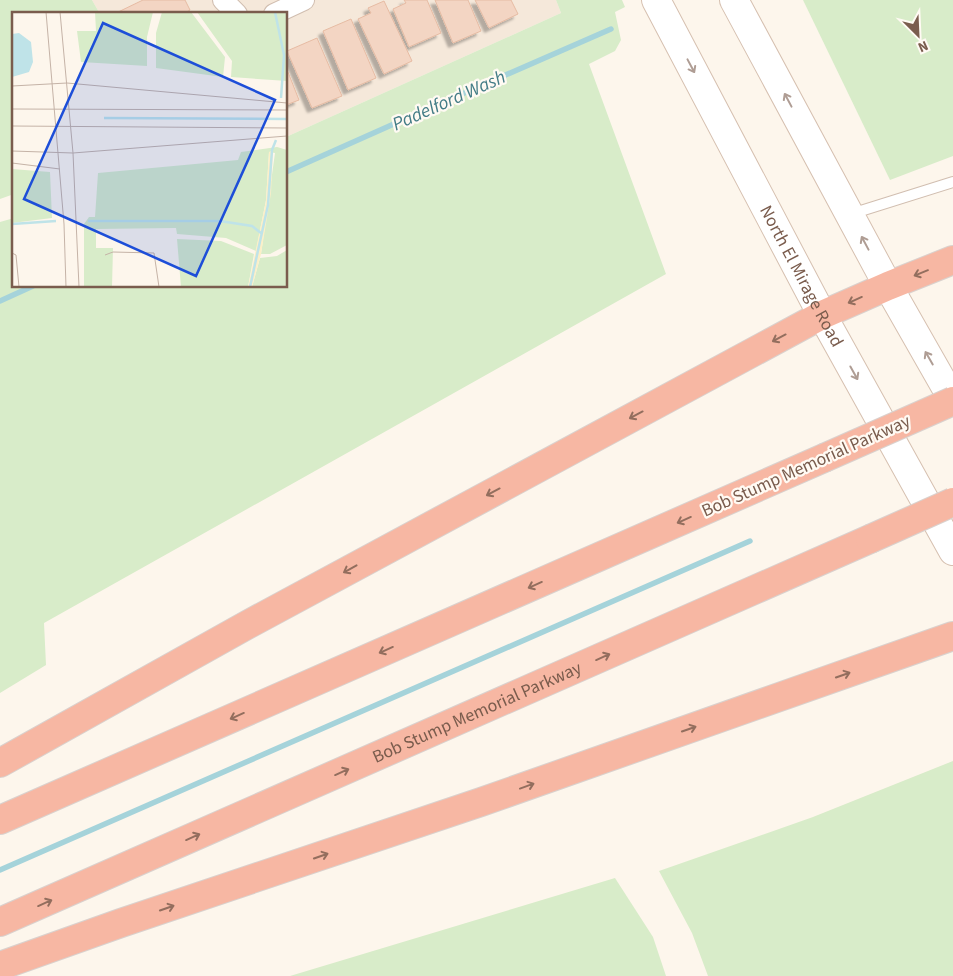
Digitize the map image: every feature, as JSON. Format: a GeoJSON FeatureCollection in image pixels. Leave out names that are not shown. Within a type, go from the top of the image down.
{"type":"FeatureCollection","features":[{"type":"Feature","properties":{"kind":"highway"},"geometry":{"type":"LineString","coordinates":[[0,763],[344,572],[822,315],[953,260]]}},
{"type":"Feature","properties":{"kind":"highway","name":"Bob Stump Memorial Parkway"},"geometry":{"type":"LineString","coordinates":[[0,820],[953,400]]}},
{"type":"Feature","properties":{"kind":"highway","name":"Bob Stump Memorial Parkway"},"geometry":{"type":"LineString","coordinates":[[0,922],[953,502]]}},
{"type":"Feature","properties":{"kind":"highway"},"geometry":{"type":"LineString","coordinates":[[5,964],[481,802],[953,636]]}},
{"type":"Feature","properties":{"kind":"main road","name":"North El Mirage Road"},"geometry":{"type":"LineString","coordinates":[[656,0],[822,315],[953,551]]}},
{"type":"Feature","properties":{"kind":"main road"},"geometry":{"type":"LineString","coordinates":[[734,0],[888,286],[953,400]]}},
{"type":"Feature","properties":{"kind":"street"},"geometry":{"type":"LineString","coordinates":[[223,0],[235,12]]}},
{"type":"Feature","properties":{"kind":"street"},"geometry":{"type":"LineString","coordinates":[[278,12],[304,0]]}},
{"type":"Feature","properties":{"kind":"lane"},"geometry":{"type":"LineString","coordinates":[[850,214],[953,182]]}},
{"type":"Feature","properties":{"kind":"shaded area"},"geometry":{"type":"Polygon","coordinates":[[[92,0],[556,0],[561,13],[288,136],[288,12],[99,12],[92,0]]]}},
{"type":"Feature","properties":{"kind":"green space"},"geometry":{"type":"Polygon","coordinates":[[[0,0],[92,0],[99,12],[12,12],[12,195],[0,199],[0,0]]]}},
{"type":"Feature","properties":{"kind":"green space"},"geometry":{"type":"Polygon","coordinates":[[[556,0],[622,0],[625,7],[615,12],[621,40],[615,51],[589,64],[666,274],[44,623],[46,665],[0,693],[0,222],[12,219],[12,288],[288,288],[288,136],[561,13],[556,0]]]}},
{"type":"Feature","properties":{"kind":"green space"},"geometry":{"type":"Polygon","coordinates":[[[803,0],[953,0],[953,156],[890,180],[803,0]]]}},
{"type":"Feature","properties":{"kind":"green space"},"geometry":{"type":"Polygon","coordinates":[[[953,761],[953,976],[708,976],[692,933],[659,871],[813,817],[953,761]]]}},
{"type":"Feature","properties":{"kind":"green space"},"geometry":{"type":"Polygon","coordinates":[[[615,878],[653,937],[666,976],[290,976],[615,878]]]}},
{"type":"Feature","properties":{"kind":"building"},"geometry":{"type":"Polygon","coordinates":[[[143,0],[185,0],[190,10],[186,12],[118,12],[143,0]]]}},
{"type":"Feature","properties":{"kind":"building"},"geometry":{"type":"Polygon","coordinates":[[[404,0],[427,0],[441,33],[409,47],[393,9],[406,3],[404,0]]]}},
{"type":"Feature","properties":{"kind":"building"},"geometry":{"type":"Polygon","coordinates":[[[435,0],[468,0],[481,31],[453,43],[435,0]]]}},
{"type":"Feature","properties":{"kind":"building"},"geometry":{"type":"Polygon","coordinates":[[[475,0],[511,0],[518,14],[489,28],[475,0]]]}},
{"type":"Feature","properties":{"kind":"building"},"geometry":{"type":"Polygon","coordinates":[[[384,1],[412,61],[384,74],[358,19],[371,13],[368,8],[384,1]]]}},
{"type":"Feature","properties":{"kind":"building"},"geometry":{"type":"Polygon","coordinates":[[[351,19],[376,78],[348,90],[323,31],[351,19]]]}},
{"type":"Feature","properties":{"kind":"building"},"geometry":{"type":"Polygon","coordinates":[[[317,38],[342,96],[312,108],[288,51],[317,38]]]}},
{"type":"Feature","properties":{"kind":"building"},"geometry":{"type":"Polygon","coordinates":[[[288,72],[299,100],[288,104],[288,72]]]}},
{"type":"Feature","properties":{"kind":"waterway","name":"Padelford Wash"},"geometry":{"type":"LineString","coordinates":[[288,171],[611,29]]}},
{"type":"Feature","properties":{"kind":"waterway","name":"Padelford Wash"},"geometry":{"type":"LineString","coordinates":[[0,301],[29,288]]}},
{"type":"Feature","properties":{"kind":"waterway"},"geometry":{"type":"LineString","coordinates":[[0,870],[750,541]]}}]}
